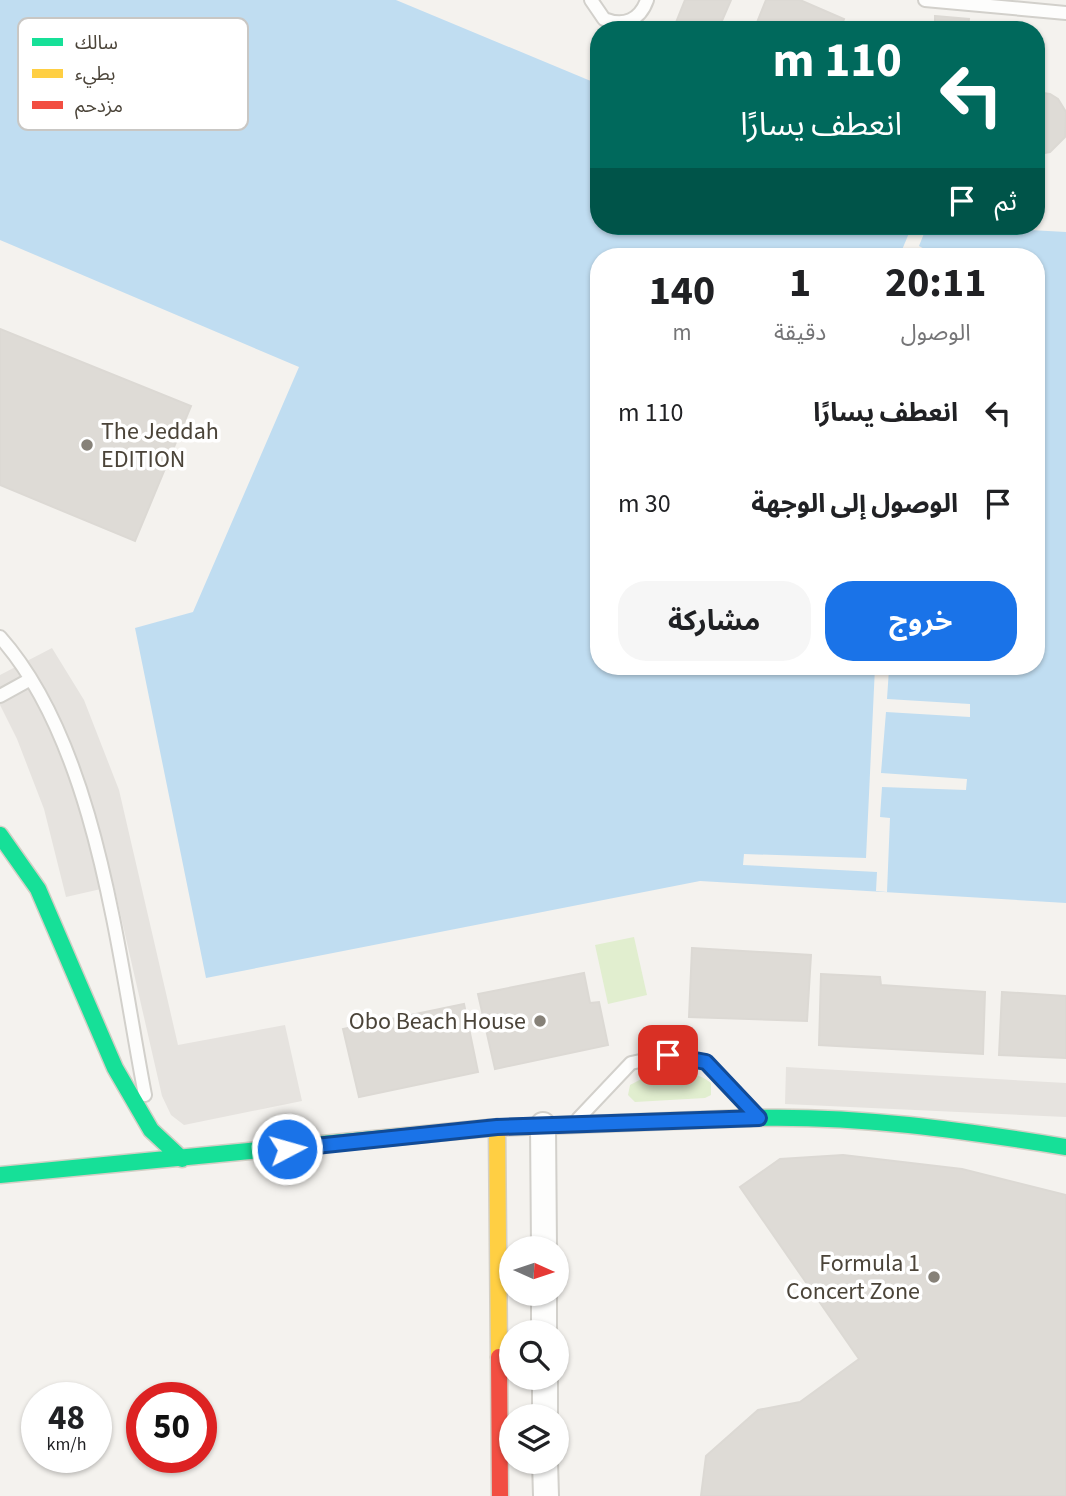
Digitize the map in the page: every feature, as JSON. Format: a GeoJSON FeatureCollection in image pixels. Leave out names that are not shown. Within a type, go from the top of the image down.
{"type":"FeatureCollection","features":[{"type":"Feature","properties":{"kind":"main road"},"geometry":{"type":"LineString","coordinates":[[0,835],[38,889],[115,1068],[151,1130],[182,1159]]}},
{"type":"Feature","properties":{"kind":"main road"},"geometry":{"type":"LineString","coordinates":[[0,1175],[497,1127],[759,1118],[864,1119],[938,1126],[1066,1147]]}},
{"type":"Feature","properties":{"kind":"main road"},"geometry":{"type":"LineString","coordinates":[[497,1127],[500,1496]]}},
{"type":"Feature","properties":{"kind":"street"},"geometry":{"type":"LineString","coordinates":[[542,1125],[544,1236]]}},
{"type":"Feature","properties":{"kind":"street"},"geometry":{"type":"LineString","coordinates":[[545,1474],[546,1496]]}},
{"type":"Feature","properties":{"kind":"lane"},"geometry":{"type":"LineString","coordinates":[[591,0],[604,19],[613,21]]}},
{"type":"Feature","properties":{"kind":"lane"},"geometry":{"type":"LineString","coordinates":[[627,21],[638,16],[647,0]]}},
{"type":"Feature","properties":{"kind":"lane"},"geometry":{"type":"LineString","coordinates":[[925,0],[1066,13]]}},
{"type":"Feature","properties":{"kind":"lane"},"geometry":{"type":"LineString","coordinates":[[0,637],[56,725],[97,843],[151,1130]]}},
{"type":"Feature","properties":{"kind":"lane"},"geometry":{"type":"LineString","coordinates":[[0,696],[29,680]]}},
{"type":"Feature","properties":{"kind":"lane"},"geometry":{"type":"LineString","coordinates":[[574,1124],[631,1063],[644,1058],[668,1055],[706,1062],[759,1118]]}},
{"type":"Feature","properties":{"kind":"green space"},"geometry":{"type":"Polygon","coordinates":[[[634,937],[647,995],[608,1004],[595,945],[634,937]]]}},
{"type":"Feature","properties":{"kind":"green space"},"geometry":{"type":"Polygon","coordinates":[[[653,1073],[693,1074],[707,1080],[711,1083],[711,1095],[705,1098],[635,1102],[628,1095],[630,1085],[653,1073]]]}},
{"type":"Feature","properties":{"kind":"shaded area"},"geometry":{"type":"Polygon","coordinates":[[[52,648],[84,700],[119,790],[178,1045],[285,1025],[302,1101],[184,1125],[171,1115],[162,1096],[114,886],[66,897],[44,809],[17,739],[0,705],[0,675],[52,648]]]}},
{"type":"Feature","properties":{"kind":"shaded area"},"geometry":{"type":"Polygon","coordinates":[[[786,1067],[1066,1083],[1066,1117],[785,1104],[786,1067]]]}},
{"type":"Feature","properties":{"kind":"water"},"geometry":{"type":"Polygon","coordinates":[[[0,0],[396,0],[590,81],[590,235],[1045,235],[1045,231],[1066,232],[1066,903],[700,881],[206,978],[135,628],[193,612],[299,367],[0,240],[0,0]]]}},
{"type":"Feature","properties":{"kind":"pier"},"geometry":{"type":"Polygon","coordinates":[[[908,235],[923,235],[919,246],[922,248],[903,248],[908,235]]]}},
{"type":"Feature","properties":{"kind":"pier"},"geometry":{"type":"Polygon","coordinates":[[[875,675],[889,675],[887,699],[970,704],[970,717],[886,712],[881,773],[967,779],[966,790],[882,787],[880,817],[890,818],[887,892],[876,891],[877,872],[743,865],[744,854],[866,858],[875,675]]]}},
{"type":"Feature","properties":{"kind":"building"},"geometry":{"type":"Polygon","coordinates":[[[685,0],[731,0],[722,21],[677,21],[685,0]]]}},
{"type":"Feature","properties":{"kind":"building"},"geometry":{"type":"Polygon","coordinates":[[[766,0],[800,0],[844,19],[843,21],[758,21],[766,0]]]}},
{"type":"Feature","properties":{"kind":"building"},"geometry":{"type":"Polygon","coordinates":[[[935,16],[969,19],[969,21],[935,21],[935,16]]]}},
{"type":"Feature","properties":{"kind":"building"},"geometry":{"type":"Polygon","coordinates":[[[1045,93],[1058,99],[1066,112],[1065,137],[1050,152],[1045,153],[1045,93]]]}},
{"type":"Feature","properties":{"kind":"building","name":"The Jeddah EDITION"},"geometry":{"type":"Polygon","coordinates":[[[0,329],[191,406],[135,541],[0,485],[0,329]]]}},
{"type":"Feature","properties":{"kind":"building"},"geometry":{"type":"Polygon","coordinates":[[[692,948],[811,955],[807,1021],[689,1017],[692,948]]]}},
{"type":"Feature","properties":{"kind":"building"},"geometry":{"type":"Polygon","coordinates":[[[584,973],[590,1003],[599,1002],[608,1045],[495,1069],[478,994],[584,973]]]}},
{"type":"Feature","properties":{"kind":"building"},"geometry":{"type":"Polygon","coordinates":[[[821,974],[880,977],[881,985],[985,992],[983,1054],[819,1045],[821,974]]]}},
{"type":"Feature","properties":{"kind":"building"},"geometry":{"type":"Polygon","coordinates":[[[1002,992],[1066,996],[1066,1058],[999,1055],[1002,992]]]}},
{"type":"Feature","properties":{"kind":"building"},"geometry":{"type":"Polygon","coordinates":[[[464,1004],[478,1072],[359,1097],[343,1029],[464,1004]]]}},
{"type":"Feature","properties":{"kind":"building","name":"Formula 1 Concert Zone"},"geometry":{"type":"Polygon","coordinates":[[[843,1155],[962,1169],[1066,1195],[1066,1496],[701,1496],[706,1456],[758,1410],[800,1402],[859,1359],[740,1187],[780,1159],[843,1155]]]}},
{"type":"Feature","properties":{"kind":"traffic: fast"},"geometry":{"type":"LineString","coordinates":[[0,835],[38,889],[115,1068],[151,1130],[182,1159]]}},
{"type":"Feature","properties":{"kind":"traffic: fast"},"geometry":{"type":"LineString","coordinates":[[750,1118],[869,1121],[1066,1147]]}},
{"type":"Feature","properties":{"kind":"traffic: fast"},"geometry":{"type":"LineString","coordinates":[[0,1175],[488,1128]]}},
{"type":"Feature","properties":{"kind":"traffic: slow"},"geometry":{"type":"LineString","coordinates":[[497,1127],[499,1357]]}},
{"type":"Feature","properties":{"kind":"traffic: jam"},"geometry":{"type":"LineString","coordinates":[[488,1128],[750,1118]]}},
{"type":"Feature","properties":{"kind":"traffic: jam"},"geometry":{"type":"LineString","coordinates":[[499,1390],[500,1496]]}},
{"type":"Feature","properties":{"kind":"place","name":"The Jeddah EDITION"},"geometry":{"type":"Point","coordinates":[87,445]}},
{"type":"Feature","properties":{"kind":"place","name":"Obo Beach House"},"geometry":{"type":"Point","coordinates":[540,1021]}},
{"type":"Feature","properties":{"kind":"place","name":"Formula 1 Concert Zone"},"geometry":{"type":"Point","coordinates":[934,1277]}},
{"type":"Feature","properties":{"kind":"route"},"geometry":{"type":"LineString","coordinates":[[287,1149],[497,1127],[759,1118],[706,1062],[692,1057],[668,1055]]}}]}
